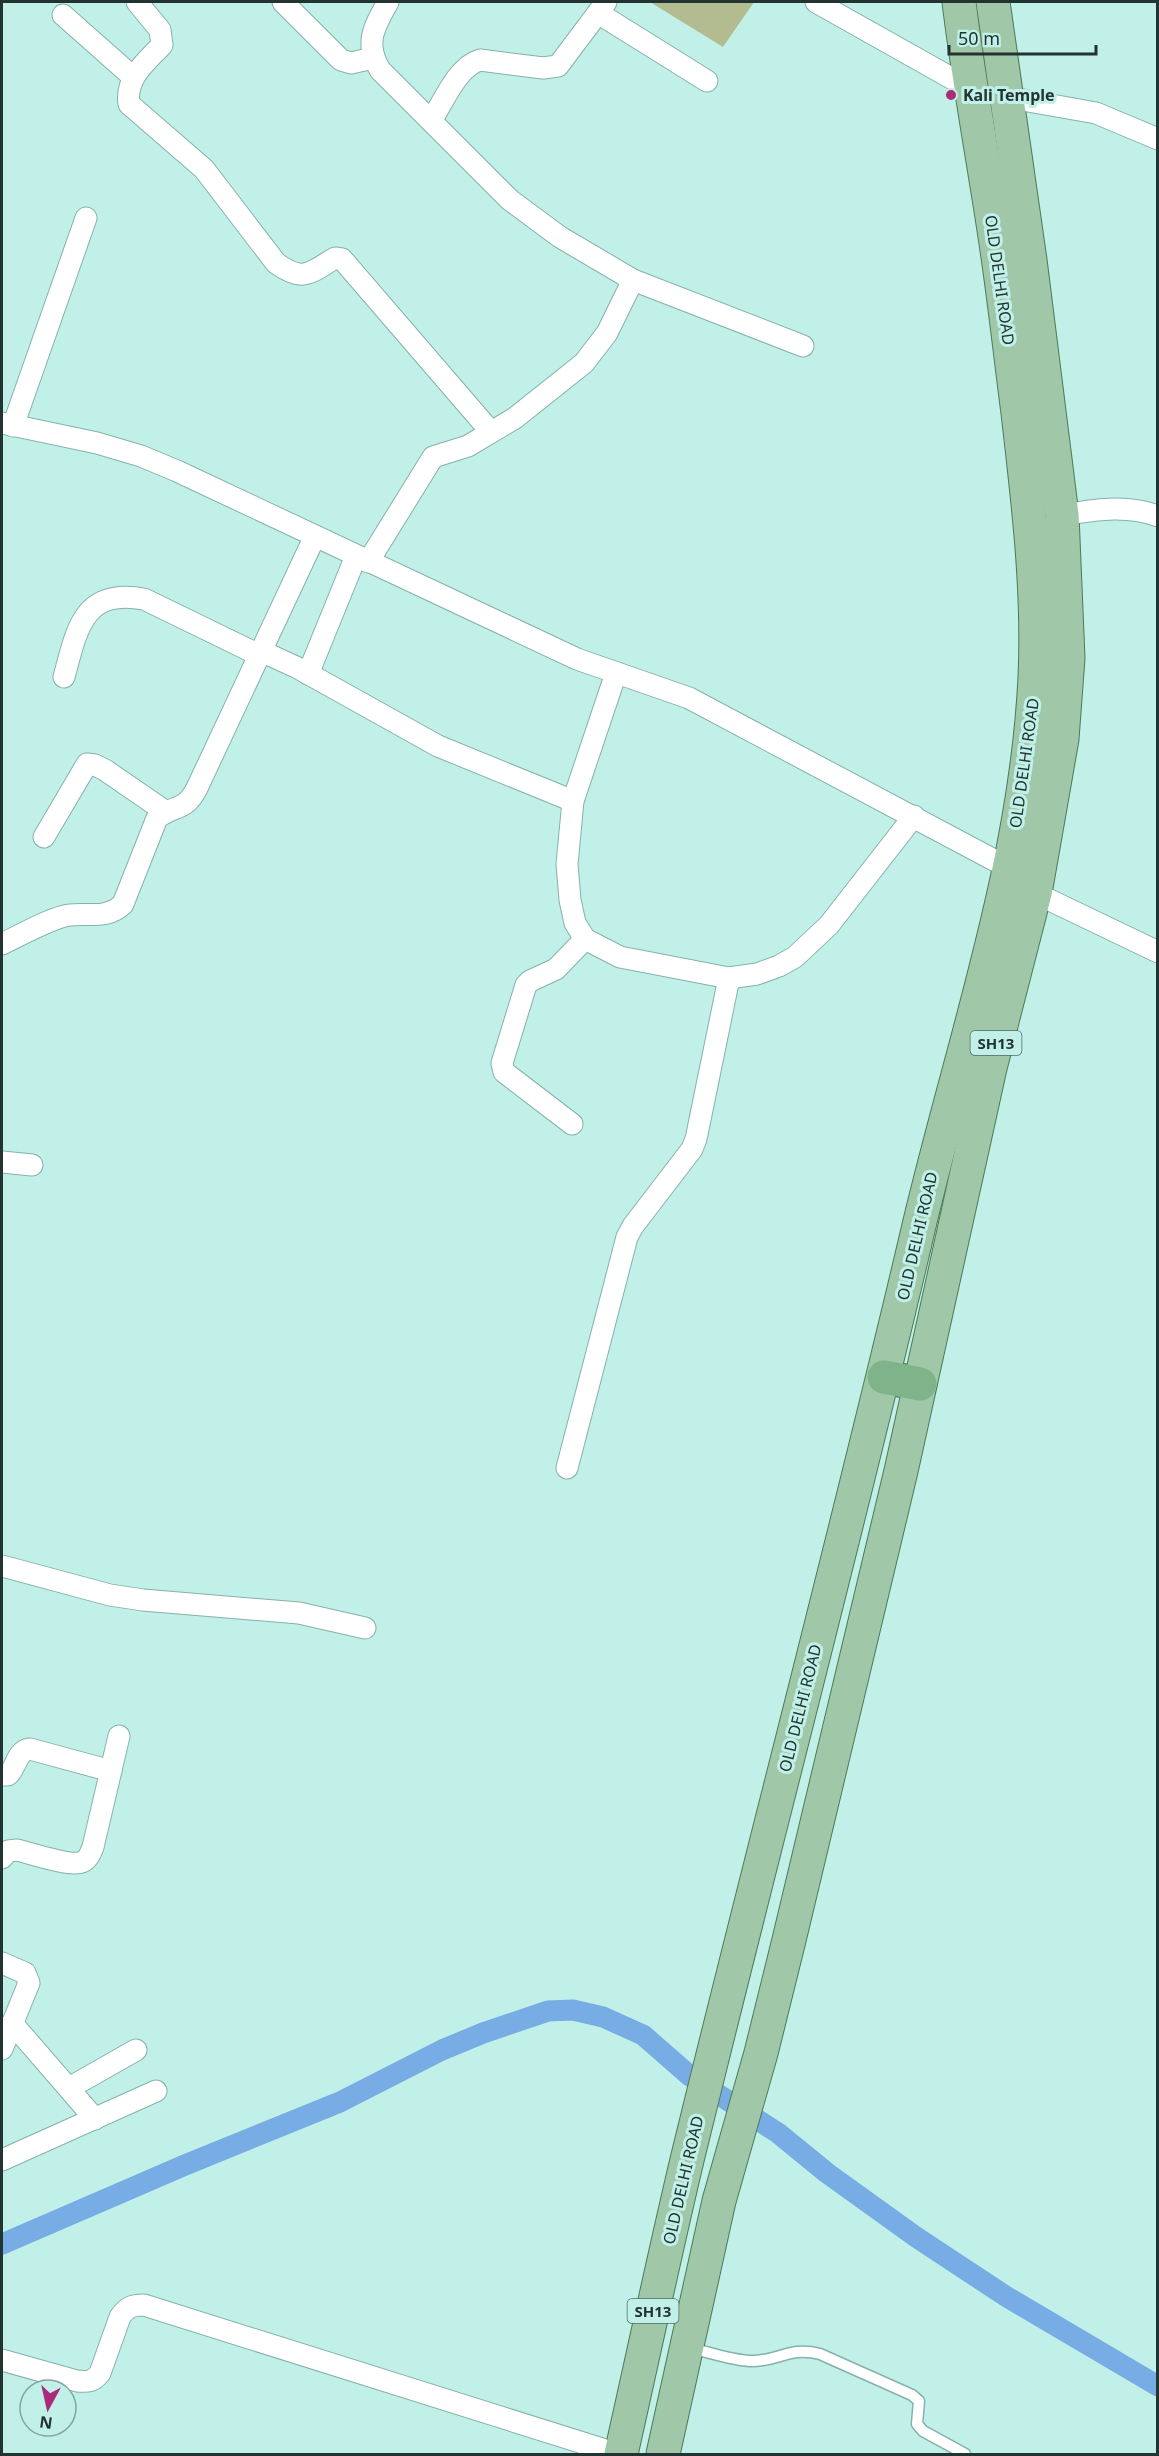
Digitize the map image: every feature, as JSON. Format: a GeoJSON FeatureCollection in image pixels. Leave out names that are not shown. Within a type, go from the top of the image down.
{"type":"FeatureCollection","features":[{"type":"Feature","properties":{"kind":"highway"},"geometry":{"type":"LineString","coordinates":[[884,1377],[920,1384]]}},
{"type":"Feature","properties":{"kind":"main road","name":"OLD DELHI ROAD"},"geometry":{"type":"LineString","coordinates":[[620,2454],[685,2168],[884,1377],[936,1156],[995,937],[1030,743],[1035,672],[1028,495],[997,251],[969,88],[958,2]]}},
{"type":"Feature","properties":{"kind":"main road","name":"OLD DELHI ROAD"},"geometry":{"type":"LineString","coordinates":[[663,2454],[719,2201],[756,2070],[821,1806],[920,1384],[990,1068],[1035,893],[1062,739],[1067,670],[1062,515],[1030,260],[993,2]]}},
{"type":"Feature","properties":{"kind":"street"},"geometry":{"type":"LineString","coordinates":[[136,2],[160,30],[162,45],[133,77],[128,92],[129,104],[204,169],[276,263],[298,276],[312,272],[335,258],[342,259],[491,432]]}},
{"type":"Feature","properties":{"kind":"street"},"geometry":{"type":"LineString","coordinates":[[283,2],[341,60],[351,63],[373,58]]}},
{"type":"Feature","properties":{"kind":"street"},"geometry":{"type":"LineString","coordinates":[[388,2],[375,24],[371,42],[373,58],[380,70],[510,200],[560,237],[633,280],[803,346]]}},
{"type":"Feature","properties":{"kind":"street"},"geometry":{"type":"LineString","coordinates":[[816,2],[969,88]]}},
{"type":"Feature","properties":{"kind":"street"},"geometry":{"type":"LineString","coordinates":[[431,121],[462,71],[471,63],[480,60],[543,68],[558,66],[602,7],[707,81]]}},
{"type":"Feature","properties":{"kind":"street"},"geometry":{"type":"LineString","coordinates":[[63,15],[133,77]]}},
{"type":"Feature","properties":{"kind":"street"},"geometry":{"type":"LineString","coordinates":[[1006,97],[1096,113],[1158,139]]}},
{"type":"Feature","properties":{"kind":"street"},"geometry":{"type":"LineString","coordinates":[[86,218],[7,425],[97,443],[141,456],[577,659],[688,699],[717,712],[1009,868]]}},
{"type":"Feature","properties":{"kind":"street"},"geometry":{"type":"LineString","coordinates":[[308,674],[362,559],[432,458],[468,446],[528,409],[584,363],[607,333],[633,280]]}},
{"type":"Feature","properties":{"kind":"street"},"geometry":{"type":"LineString","coordinates":[[1062,515],[1118,508],[1136,509],[1158,516]]}},
{"type":"Feature","properties":{"kind":"street"},"geometry":{"type":"LineString","coordinates":[[2,944],[67,915],[105,914],[116,911],[123,904],[151,827],[157,818],[191,800],[315,536]]}},
{"type":"Feature","properties":{"kind":"street"},"geometry":{"type":"LineString","coordinates":[[64,677],[82,619],[93,606],[110,598],[127,596],[144,599],[308,674],[438,746],[573,801]]}},
{"type":"Feature","properties":{"kind":"street"},"geometry":{"type":"LineString","coordinates":[[616,673],[573,801],[568,843],[570,900],[575,923],[585,939],[620,957],[729,978],[757,974],[779,966],[795,957],[829,925],[914,816]]}},
{"type":"Feature","properties":{"kind":"street"},"geometry":{"type":"LineString","coordinates":[[44,837],[87,764],[105,770],[166,812]]}},
{"type":"Feature","properties":{"kind":"street"},"geometry":{"type":"LineString","coordinates":[[1035,893],[1158,952]]}},
{"type":"Feature","properties":{"kind":"street"},"geometry":{"type":"LineString","coordinates":[[572,1125],[504,1072],[502,1064],[526,985],[556,969],[585,939]]}},
{"type":"Feature","properties":{"kind":"street"},"geometry":{"type":"LineString","coordinates":[[567,1468],[627,1237],[696,1139],[729,978]]}},
{"type":"Feature","properties":{"kind":"street"},"geometry":{"type":"LineString","coordinates":[[2,1162],[32,1164]]}},
{"type":"Feature","properties":{"kind":"street"},"geometry":{"type":"LineString","coordinates":[[2,1566],[110,1595],[143,1600],[299,1613],[365,1628]]}},
{"type":"Feature","properties":{"kind":"street"},"geometry":{"type":"LineString","coordinates":[[2,1858],[8,1851],[17,1850],[72,1863],[82,1863],[93,1847],[119,1736]]}},
{"type":"Feature","properties":{"kind":"street"},"geometry":{"type":"LineString","coordinates":[[2,1775],[12,1772],[20,1754],[30,1749],[111,1772]]}},
{"type":"Feature","properties":{"kind":"street"},"geometry":{"type":"LineString","coordinates":[[2,1963],[19,1969],[28,1977],[29,1983],[9,2019],[2,2049]]}},
{"type":"Feature","properties":{"kind":"street"},"geometry":{"type":"LineString","coordinates":[[9,2019],[95,2119]]}},
{"type":"Feature","properties":{"kind":"street"},"geometry":{"type":"LineString","coordinates":[[69,2088],[136,2050]]}},
{"type":"Feature","properties":{"kind":"street"},"geometry":{"type":"LineString","coordinates":[[2,2160],[156,2091]]}},
{"type":"Feature","properties":{"kind":"street"},"geometry":{"type":"LineString","coordinates":[[2,2360],[77,2380],[87,2382],[95,2380],[100,2373],[120,2316],[133,2305],[144,2305],[620,2454]]}},
{"type":"Feature","properties":{"kind":"lane"},"geometry":{"type":"LineString","coordinates":[[687,2347],[750,2361],[771,2359],[804,2350],[819,2354],[912,2395],[919,2401],[917,2424],[923,2431],[965,2454]]}},
{"type":"Feature","properties":{"kind":"green space"},"geometry":{"type":"Polygon","coordinates":[[[650,2],[754,2],[723,47],[650,2]]]}},
{"type":"Feature","properties":{"kind":"waterway"},"geometry":{"type":"LineString","coordinates":[[2,2244],[185,2165],[340,2102],[442,2050],[483,2033],[548,2011],[573,2010],[603,2017],[643,2035],[690,2076],[778,2133],[827,2173],[916,2237],[1007,2297],[1158,2386]]}},
{"type":"Feature","properties":{"kind":"place","name":"Kali Temple"},"geometry":{"type":"Point","coordinates":[951,95]}}]}
